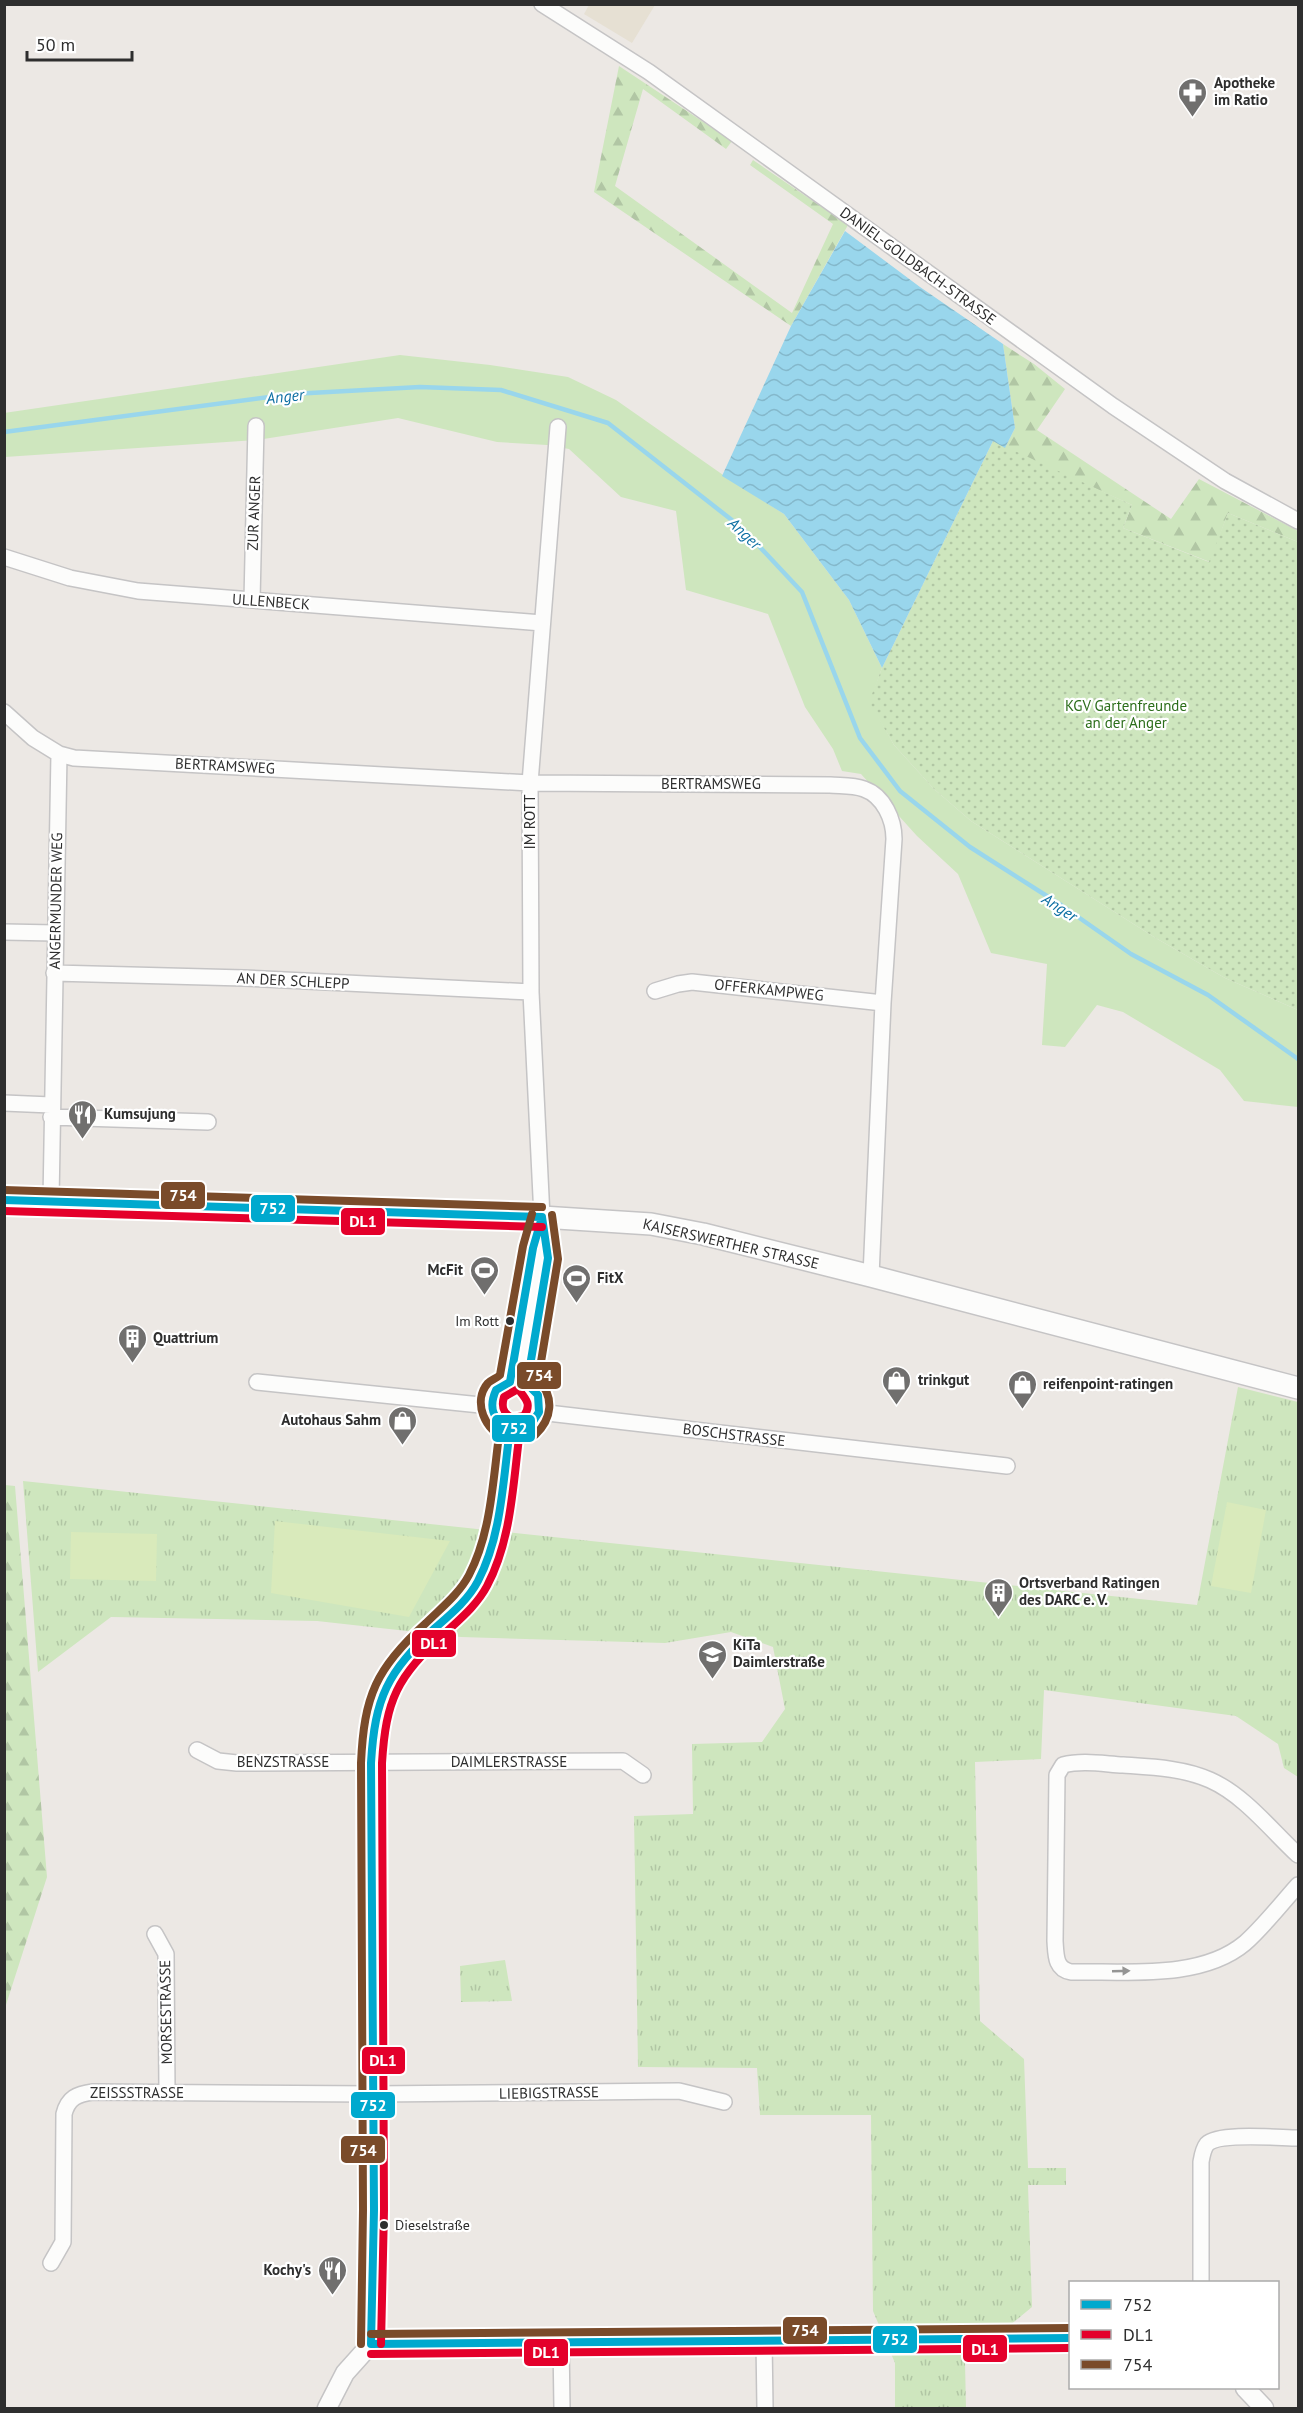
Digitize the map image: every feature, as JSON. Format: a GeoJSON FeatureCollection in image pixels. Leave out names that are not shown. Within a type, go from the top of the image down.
{"type":"FeatureCollection","features":[{"type":"Feature","properties":{"kind":"main road","name":"KAISERSWERTHER STRASSE"},"geometry":{"type":"LineString","coordinates":[[4,1200],[542,1217],[651,1224],[703,1234],[871,1276],[1299,1388]]}},
{"type":"Feature","properties":{"kind":"street","name":"DANIEL-GOLDBACH-STRASSE"},"geometry":{"type":"LineString","coordinates":[[542,4],[649,72],[1113,406],[1225,481],[1299,521]]}},
{"type":"Feature","properties":{"kind":"street","name":"ZUR ANGER"},"geometry":{"type":"LineString","coordinates":[[252,600],[256,426]]}},
{"type":"Feature","properties":{"kind":"street","name":"IM ROTT"},"geometry":{"type":"LineString","coordinates":[[542,1217],[531,992],[530,783],[558,427]]}},
{"type":"Feature","properties":{"kind":"street","name":"ULLENBECK"},"geometry":{"type":"LineString","coordinates":[[4,557],[70,578],[116,587],[542,623]]}},
{"type":"Feature","properties":{"kind":"street"},"geometry":{"type":"LineString","coordinates":[[4,712],[33,738],[59,754]]}},
{"type":"Feature","properties":{"kind":"street","name":"BERTRAMSWEG"},"geometry":{"type":"LineString","coordinates":[[59,754],[74,758],[530,783],[848,786],[865,789],[884,806],[891,816],[894,828],[883,1003],[871,1276]]}},
{"type":"Feature","properties":{"kind":"street","name":"ANGERMUNDER WEG"},"geometry":{"type":"LineString","coordinates":[[51,1200],[59,754]]}},
{"type":"Feature","properties":{"kind":"street"},"geometry":{"type":"LineString","coordinates":[[4,932],[55,933]]}},
{"type":"Feature","properties":{"kind":"street","name":"AN DER SCHLEPP"},"geometry":{"type":"LineString","coordinates":[[54,973],[244,978],[531,992]]}},
{"type":"Feature","properties":{"kind":"street","name":"OFFERKAMPWEG"},"geometry":{"type":"LineString","coordinates":[[655,991],[692,982],[883,1003]]}},
{"type":"Feature","properties":{"kind":"street"},"geometry":{"type":"LineString","coordinates":[[4,1103],[51,1111],[208,1122]]}},
{"type":"Feature","properties":{"kind":"street"},"geometry":{"type":"LineString","coordinates":[[519,1383],[548,1258],[542,1217]]}},
{"type":"Feature","properties":{"kind":"street"},"geometry":{"type":"LineString","coordinates":[[257,1382],[490,1406]]}},
{"type":"Feature","properties":{"kind":"street"},"geometry":{"type":"LineString","coordinates":[[519,1383],[538,1395],[539,1412],[530,1426],[510,1429],[496,1421],[490,1406],[496,1390],[502,1384],[519,1383]]}},
{"type":"Feature","properties":{"kind":"street","name":"BOSCHSTRASSE"},"geometry":{"type":"LineString","coordinates":[[539,1412],[1007,1466]]}},
{"type":"Feature","properties":{"kind":"street"},"geometry":{"type":"LineString","coordinates":[[327,2409],[345,2373],[371,2344],[374,2239],[371,1763],[375,1711],[389,1678],[405,1656],[452,1613],[471,1591],[485,1565],[493,1541],[510,1429]]}},
{"type":"Feature","properties":{"kind":"street","name":"BENZSTRASSE"},"geometry":{"type":"LineString","coordinates":[[197,1750],[218,1761],[228,1762],[371,1763]]}},
{"type":"Feature","properties":{"kind":"street","name":"DAIMLERSTRASSE"},"geometry":{"type":"LineString","coordinates":[[371,1763],[623,1761],[643,1775]]}},
{"type":"Feature","properties":{"kind":"street"},"geometry":{"type":"LineString","coordinates":[[1299,1855],[1238,1798],[1210,1780],[1149,1767],[1083,1763],[1063,1765],[1059,1769],[1056,1780],[1055,1902],[1057,1957],[1058,1965],[1063,1970],[1071,1972],[1172,1970],[1211,1963],[1245,1942],[1299,1885]]}},
{"type":"Feature","properties":{"kind":"street","name":"MORSESTRASSE"},"geometry":{"type":"LineString","coordinates":[[155,1934],[166,1954],[167,2092]]}},
{"type":"Feature","properties":{"kind":"street","name":"LIEBIGSTRASSE"},"geometry":{"type":"LineString","coordinates":[[373,2094],[679,2091],[724,2102]]}},
{"type":"Feature","properties":{"kind":"street","name":"ZEISSSTRASSE"},"geometry":{"type":"LineString","coordinates":[[51,2263],[63,2242],[64,2114],[67,2104],[80,2093],[373,2094]]}},
{"type":"Feature","properties":{"kind":"street"},"geometry":{"type":"LineString","coordinates":[[1201,2281],[1201,2162],[1208,2143],[1217,2139],[1229,2138],[1299,2138]]}},
{"type":"Feature","properties":{"kind":"street"},"geometry":{"type":"LineString","coordinates":[[371,2344],[1069,2338]]}},
{"type":"Feature","properties":{"kind":"street"},"geometry":{"type":"LineString","coordinates":[[764,2340],[765,2409]]}},
{"type":"Feature","properties":{"kind":"street"},"geometry":{"type":"LineString","coordinates":[[561,2342],[562,2409]]}},
{"type":"Feature","properties":{"kind":"street"},"geometry":{"type":"LineString","coordinates":[[1246,2389],[1264,2409]]}},
{"type":"Feature","properties":{"kind":"shaded area"},"geometry":{"type":"Polygon","coordinates":[[[589,4],[655,5],[632,43],[584,14],[589,4]]]}},
{"type":"Feature","properties":{"kind":"green space"},"geometry":{"type":"Polygon","coordinates":[[[619,66],[732,141],[726,149],[643,89],[615,186],[792,313],[833,224],[750,165],[753,160],[848,225],[791,326],[594,192],[619,66]]]}},
{"type":"Feature","properties":{"kind":"green space"},"geometry":{"type":"Polygon","coordinates":[[[1003,344],[1034,364],[1065,389],[1037,430],[1171,519],[1199,479],[1298,531],[1298,542],[1228,513],[1210,562],[1123,528],[1132,505],[1005,448],[1015,428],[1003,344]]]}},
{"type":"Feature","properties":{"kind":"green space"},"geometry":{"type":"Polygon","coordinates":[[[400,355],[568,377],[616,400],[726,477],[784,514],[849,600],[882,668],[870,702],[894,745],[934,789],[971,821],[1154,937],[1225,978],[1298,1010],[1298,1107],[1244,1101],[1220,1070],[1123,1012],[1097,1005],[1065,1047],[1042,1045],[1047,964],[991,953],[958,874],[917,836],[861,774],[842,771],[833,749],[805,707],[768,614],[686,590],[676,511],[621,497],[569,449],[547,445],[497,442],[398,418],[257,440],[5,457],[4,413],[400,355]]]}},
{"type":"Feature","properties":{"kind":"green space","name":"KGV Gartenfreunde an der Anger"},"geometry":{"type":"Polygon","coordinates":[[[993,441],[1132,505],[1123,528],[1209,562],[1228,513],[1298,542],[1298,1010],[1225,978],[1154,937],[971,821],[934,789],[894,745],[869,702],[882,668],[993,441]]]}},
{"type":"Feature","properties":{"kind":"green space"},"geometry":{"type":"Polygon","coordinates":[[[1238,1387],[1298,1402],[1298,1777],[1284,1768],[1278,1744],[1236,1716],[1044,1690],[1041,1759],[975,1762],[980,2021],[1024,2059],[1028,2168],[1066,2168],[1066,2185],[1028,2185],[1032,2307],[965,2362],[966,2408],[895,2408],[895,2363],[873,2311],[871,2115],[760,2115],[757,2068],[638,2067],[634,1816],[693,1814],[692,1744],[762,1742],[785,1709],[773,1647],[731,1632],[665,1643],[461,1637],[317,1621],[111,1617],[38,1672],[23,1481],[1197,1605],[1238,1387]]]}},
{"type":"Feature","properties":{"kind":"green space"},"geometry":{"type":"Polygon","coordinates":[[[5,1485],[15,1486],[47,1877],[5,2008],[5,1485]]]}},
{"type":"Feature","properties":{"kind":"green space"},"geometry":{"type":"Polygon","coordinates":[[[1227,1502],[1266,1510],[1251,1593],[1211,1586],[1227,1502]]]}},
{"type":"Feature","properties":{"kind":"green space"},"geometry":{"type":"Polygon","coordinates":[[[275,1521],[450,1541],[409,1617],[271,1593],[275,1521]]]}},
{"type":"Feature","properties":{"kind":"green space"},"geometry":{"type":"Polygon","coordinates":[[[71,1532],[157,1534],[156,1581],[70,1579],[71,1532]]]}},
{"type":"Feature","properties":{"kind":"green space"},"geometry":{"type":"Polygon","coordinates":[[[505,1960],[512,2001],[461,2002],[460,1966],[505,1960]]]}},
{"type":"Feature","properties":{"kind":"water"},"geometry":{"type":"Polygon","coordinates":[[[845,231],[920,287],[1003,344],[1015,428],[1005,448],[993,441],[882,668],[849,600],[784,514],[722,476],[791,326],[845,231]]]}},
{"type":"Feature","properties":{"kind":"waterway","name":"Anger"},"geometry":{"type":"LineString","coordinates":[[4,432],[292,394],[420,387],[501,390],[608,423],[742,528],[802,592],[860,738],[900,791],[970,847],[1061,905],[1131,954],[1208,995],[1298,1059]]}},
{"type":"Feature","properties":{"kind":"transit line","name":"754"},"geometry":{"type":"LineString","coordinates":[[4,1190],[542,1207]]}},
{"type":"Feature","properties":{"kind":"transit line","name":"752"},"geometry":{"type":"LineString","coordinates":[[4,1200],[542,1217]]}},
{"type":"Feature","properties":{"kind":"transit line","name":"DL1"},"geometry":{"type":"LineString","coordinates":[[4,1211],[542,1227]]}},
{"type":"Feature","properties":{"kind":"transit line","name":"754"},"geometry":{"type":"LineString","coordinates":[[532,1214],[523,1246],[500,1375],[488,1383],[481,1398],[481,1407],[487,1423],[499,1435],[507,1439],[521,1439],[535,1435],[548,1415],[549,1401],[538,1380],[558,1259],[552,1215]]}},
{"type":"Feature","properties":{"kind":"transit line","name":"752"},"geometry":{"type":"LineString","coordinates":[[542,1217],[548,1258],[527,1384],[538,1395],[539,1412],[530,1426],[510,1429],[496,1417],[492,1402],[496,1390],[510,1382],[533,1248],[542,1217]]}},
{"type":"Feature","properties":{"kind":"transit line","name":"DL1"},"geometry":{"type":"LineString","coordinates":[[518,1389],[526,1399],[528,1408],[524,1416],[512,1418],[505,1412],[503,1401],[504,1397],[518,1389]]}},
{"type":"Feature","properties":{"kind":"transit line","name":"754"},"geometry":{"type":"LineString","coordinates":[[361,2344],[363,2210],[361,1763],[365,1719],[384,1669],[409,1639],[455,1595],[465,1582],[477,1558],[487,1522],[500,1428]]}},
{"type":"Feature","properties":{"kind":"transit line","name":"752"},"geometry":{"type":"LineString","coordinates":[[371,2344],[374,2210],[371,1763],[376,1720],[386,1688],[405,1659],[464,1601],[478,1581],[497,1526],[510,1429]]}},
{"type":"Feature","properties":{"kind":"transit line","name":"DL1"},"geometry":{"type":"LineString","coordinates":[[381,2344],[384,2210],[382,1763],[384,1741],[391,1705],[405,1677],[415,1663],[473,1606],[483,1593],[495,1568],[507,1530],[520,1430]]}},
{"type":"Feature","properties":{"kind":"transit line","name":"754"},"geometry":{"type":"LineString","coordinates":[[371,2334],[1069,2328]]}},
{"type":"Feature","properties":{"kind":"transit line","name":"752"},"geometry":{"type":"LineString","coordinates":[[371,2344],[1069,2338]]}},
{"type":"Feature","properties":{"kind":"transit line","name":"DL1"},"geometry":{"type":"LineString","coordinates":[[371,2354],[1069,2348]]}},
{"type":"Feature","properties":{"kind":"place","name":"Apotheke im Ratio"},"geometry":{"type":"Point","coordinates":[1193,118]}},
{"type":"Feature","properties":{"kind":"place","name":"Kumsujung"},"geometry":{"type":"Point","coordinates":[83,1140]}},
{"type":"Feature","properties":{"kind":"place","name":"McFit"},"geometry":{"type":"Point","coordinates":[484,1296]}},
{"type":"Feature","properties":{"kind":"place","name":"FitX"},"geometry":{"type":"Point","coordinates":[576,1304]}},
{"type":"Feature","properties":{"kind":"place","name":"Im Rott"},"geometry":{"type":"Point","coordinates":[510,1321]}},
{"type":"Feature","properties":{"kind":"place","name":"Quattrium"},"geometry":{"type":"Point","coordinates":[132,1364]}},
{"type":"Feature","properties":{"kind":"place","name":"trinkgut"},"geometry":{"type":"Point","coordinates":[897,1406]}},
{"type":"Feature","properties":{"kind":"place","name":"reifenpoint-ratingen"},"geometry":{"type":"Point","coordinates":[1022,1410]}},
{"type":"Feature","properties":{"kind":"place","name":"Autohaus Sahm"},"geometry":{"type":"Point","coordinates":[402,1446]}},
{"type":"Feature","properties":{"kind":"place","name":"Ortsverband Ratingen des DARC e. V."},"geometry":{"type":"Point","coordinates":[998,1618]}},
{"type":"Feature","properties":{"kind":"place","name":"KiTa Daimlerstraße"},"geometry":{"type":"Point","coordinates":[712,1680]}},
{"type":"Feature","properties":{"kind":"place","name":"Dieselstraße"},"geometry":{"type":"Point","coordinates":[384,2225]}},
{"type":"Feature","properties":{"kind":"place","name":"Kochy's"},"geometry":{"type":"Point","coordinates":[332,2296]}}]}
